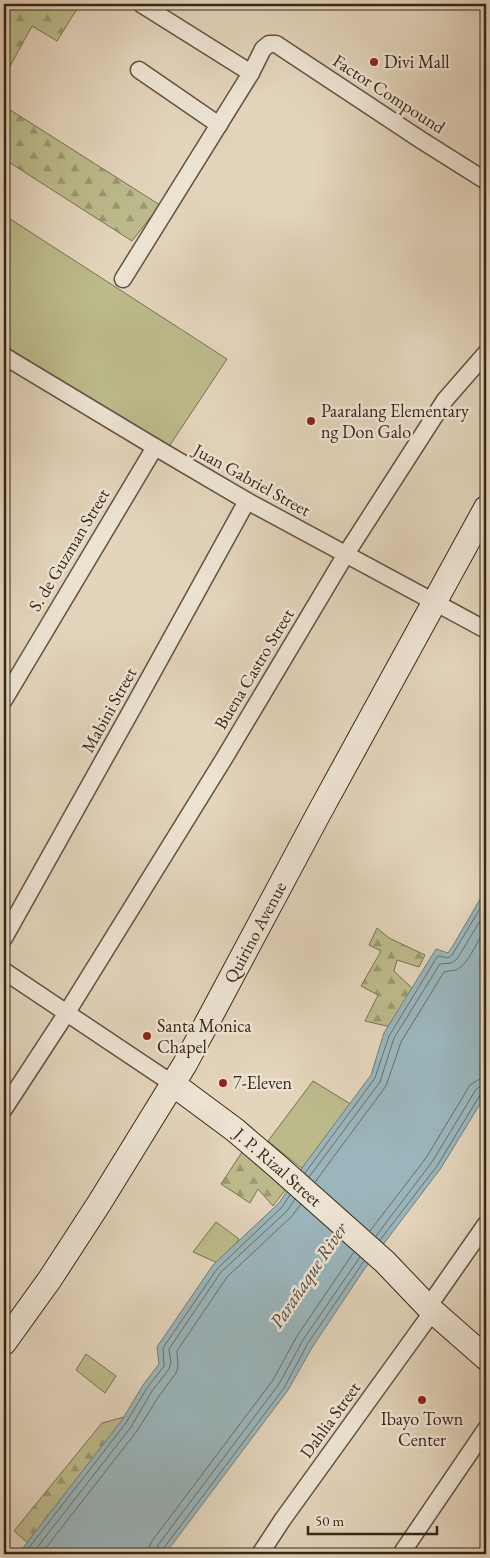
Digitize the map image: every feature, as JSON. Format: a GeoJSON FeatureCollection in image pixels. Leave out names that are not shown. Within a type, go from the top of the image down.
{"type":"FeatureCollection","features":[{"type":"Feature","properties":{"kind":"main road","name":"Quirino Avenue"},"geometry":{"type":"LineString","coordinates":[[4,1343],[56,1271],[173,1084],[486,508]]}},
{"type":"Feature","properties":{"kind":"main road","name":"J. P. Rizal Street"},"geometry":{"type":"LineString","coordinates":[[173,1084],[235,1130],[276,1165],[385,1262],[431,1309],[486,1358]]}},
{"type":"Feature","properties":{"kind":"street"},"geometry":{"type":"LineString","coordinates":[[124,279],[251,73],[141,4]]}},
{"type":"Feature","properties":{"kind":"street","name":"Factor Compound"},"geometry":{"type":"LineString","coordinates":[[251,73],[263,49],[269,44],[276,44],[486,181]]}},
{"type":"Feature","properties":{"kind":"street"},"geometry":{"type":"LineString","coordinates":[[138,70],[219,125]]}},
{"type":"Feature","properties":{"kind":"street","name":"Buena Castro Street"},"geometry":{"type":"LineString","coordinates":[[4,1109],[66,1014],[225,757],[346,554],[445,400],[486,353]]}},
{"type":"Feature","properties":{"kind":"street","name":"Juan Gabriel Street"},"geometry":{"type":"LineString","coordinates":[[4,356],[247,501],[486,630]]}},
{"type":"Feature","properties":{"kind":"street","name":"S. de Guzman Street"},"geometry":{"type":"LineString","coordinates":[[4,700],[155,447]]}},
{"type":"Feature","properties":{"kind":"street","name":"Mabini Street"},"geometry":{"type":"LineString","coordinates":[[4,938],[247,501]]}},
{"type":"Feature","properties":{"kind":"street"},"geometry":{"type":"LineString","coordinates":[[4,971],[173,1084]]}},
{"type":"Feature","properties":{"kind":"street","name":"Dahlia Street"},"geometry":{"type":"LineString","coordinates":[[260,1554],[431,1309],[486,1224]]}},
{"type":"Feature","properties":{"kind":"street"},"geometry":{"type":"LineString","coordinates":[[401,1554],[486,1429]]}},
{"type":"Feature","properties":{"kind":"green space"},"geometry":{"type":"Polygon","coordinates":[[[5,4],[80,4],[57,41],[32,26],[4,77],[5,4]]]}},
{"type":"Feature","properties":{"kind":"green space"},"geometry":{"type":"Polygon","coordinates":[[[4,106],[160,205],[132,241],[4,159],[4,106]]]}},
{"type":"Feature","properties":{"kind":"green space"},"geometry":{"type":"Polygon","coordinates":[[[4,215],[227,359],[168,448],[4,347],[4,215]]]}},
{"type":"Feature","properties":{"kind":"green space"},"geometry":{"type":"Polygon","coordinates":[[[377,928],[389,938],[425,955],[419,967],[397,960],[394,971],[414,990],[395,1028],[365,1021],[378,995],[361,986],[381,951],[369,945],[377,928]]]}},
{"type":"Feature","properties":{"kind":"green space"},"geometry":{"type":"Polygon","coordinates":[[[313,1081],[362,1111],[305,1171],[268,1141],[313,1081]]]}},
{"type":"Feature","properties":{"kind":"green space"},"geometry":{"type":"Polygon","coordinates":[[[246,1146],[289,1185],[273,1206],[258,1189],[250,1203],[221,1184],[246,1146]]]}},
{"type":"Feature","properties":{"kind":"green space"},"geometry":{"type":"Polygon","coordinates":[[[216,1222],[239,1239],[222,1265],[193,1252],[216,1222]]]}},
{"type":"Feature","properties":{"kind":"green space"},"geometry":{"type":"Polygon","coordinates":[[[86,1354],[116,1376],[105,1393],[76,1370],[86,1354]]]}},
{"type":"Feature","properties":{"kind":"green space"},"geometry":{"type":"Polygon","coordinates":[[[128,1416],[41,1554],[14,1531],[102,1423],[128,1416]]]}},
{"type":"Feature","properties":{"kind":"water","name":"Parañaque River"},"geometry":{"type":"Polygon","coordinates":[[[486,889],[486,1094],[441,1168],[363,1271],[313,1346],[288,1390],[165,1554],[19,1554],[122,1420],[143,1385],[159,1364],[157,1347],[213,1265],[279,1203],[302,1168],[371,1075],[384,1033],[436,949],[448,953],[486,889]]]}},
{"type":"Feature","properties":{"kind":"place","name":"Divi Mall"},"geometry":{"type":"Point","coordinates":[374,62]}},
{"type":"Feature","properties":{"kind":"place","name":"Paaralang Elementary ng Don Galo"},"geometry":{"type":"Point","coordinates":[311,421]}},
{"type":"Feature","properties":{"kind":"place","name":"Santa Monica Chapel"},"geometry":{"type":"Point","coordinates":[147,1036]}},
{"type":"Feature","properties":{"kind":"place","name":"7-Eleven"},"geometry":{"type":"Point","coordinates":[223,1083]}},
{"type":"Feature","properties":{"kind":"place","name":"Ibayo Town Center"},"geometry":{"type":"Point","coordinates":[422,1400]}}]}
